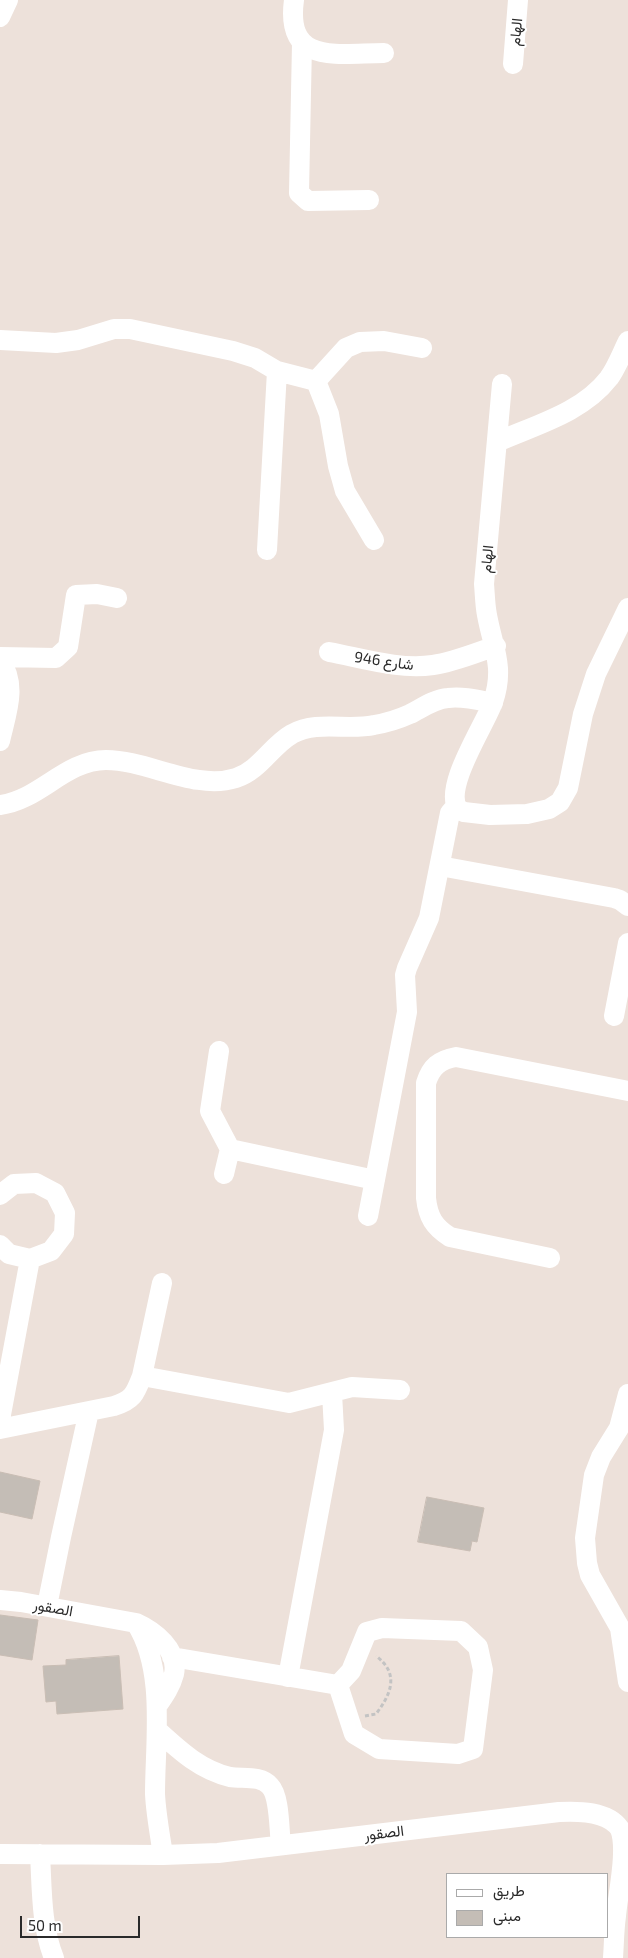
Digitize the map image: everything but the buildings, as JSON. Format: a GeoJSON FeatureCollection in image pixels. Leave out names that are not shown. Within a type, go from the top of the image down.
{"type":"FeatureCollection","features":[{"type":"Feature","properties":{"kind":"street"},"geometry":{"type":"LineString","coordinates":[[0,17],[8,0]]}},
{"type":"Feature","properties":{"kind":"street"},"geometry":{"type":"LineString","coordinates":[[294,0],[292,22],[295,33],[308,48],[319,52],[384,53]]}},
{"type":"Feature","properties":{"kind":"street","name":"الهام"},"geometry":{"type":"LineString","coordinates":[[513,64],[518,0]]}},
{"type":"Feature","properties":{"kind":"street"},"geometry":{"type":"LineString","coordinates":[[302,43],[298,193],[308,201],[369,200]]}},
{"type":"Feature","properties":{"kind":"street"},"geometry":{"type":"LineString","coordinates":[[0,340],[56,343],[78,340],[114,329],[130,329],[233,351],[255,358],[278,371],[316,380]]}},
{"type":"Feature","properties":{"kind":"street"},"geometry":{"type":"LineString","coordinates":[[316,380],[346,348],[360,342],[384,341],[422,348]]}},
{"type":"Feature","properties":{"kind":"street"},"geometry":{"type":"LineString","coordinates":[[497,442],[577,406],[590,398],[610,377],[628,341]]}},
{"type":"Feature","properties":{"kind":"street"},"geometry":{"type":"LineString","coordinates":[[267,550],[278,371]]}},
{"type":"Feature","properties":{"kind":"street"},"geometry":{"type":"LineString","coordinates":[[316,380],[329,414],[338,466],[345,491],[374,540]]}},
{"type":"Feature","properties":{"kind":"street","name":"الهام"},"geometry":{"type":"LineString","coordinates":[[368,1216],[407,1012],[405,975],[429,918],[450,813],[456,806],[454,800],[461,772],[471,745],[493,703],[498,674],[496,646],[487,616],[484,584],[502,384]]}},
{"type":"Feature","properties":{"kind":"street"},"geometry":{"type":"LineString","coordinates":[[0,741],[11,691],[9,678],[0,658],[56,658],[68,647],[76,595],[97,594],[118,598]]}},
{"type":"Feature","properties":{"kind":"street"},"geometry":{"type":"LineString","coordinates":[[456,806],[464,812],[510,815],[543,811],[560,802],[568,788],[583,714],[596,674],[628,608]]}},
{"type":"Feature","properties":{"kind":"street","name":"شارع 946"},"geometry":{"type":"LineString","coordinates":[[329,652],[398,665],[414,666],[447,662],[496,646]]}},
{"type":"Feature","properties":{"kind":"street"},"geometry":{"type":"LineString","coordinates":[[0,805],[26,797],[74,767],[94,761],[118,761],[200,779],[226,780],[249,772],[259,765],[282,741],[303,730],[320,726],[344,728],[373,726],[407,715],[449,697],[493,703]]}},
{"type":"Feature","properties":{"kind":"street"},"geometry":{"type":"LineString","coordinates":[[440,866],[614,898],[628,906]]}},
{"type":"Feature","properties":{"kind":"street"},"geometry":{"type":"LineString","coordinates":[[614,1016],[628,943]]}},
{"type":"Feature","properties":{"kind":"street"},"geometry":{"type":"LineString","coordinates":[[220,1051],[210,1111],[230,1149],[224,1174]]}},
{"type":"Feature","properties":{"kind":"street"},"geometry":{"type":"LineString","coordinates":[[550,1258],[450,1237],[440,1231],[432,1221],[427,1210],[426,1198],[426,1083],[429,1073],[441,1062],[456,1057],[628,1091]]}},
{"type":"Feature","properties":{"kind":"street"},"geometry":{"type":"LineString","coordinates":[[230,1149],[375,1180]]}},
{"type":"Feature","properties":{"kind":"street"},"geometry":{"type":"LineString","coordinates":[[0,1195],[14,1184],[36,1183],[55,1193],[65,1212],[64,1234],[51,1251],[30,1259],[9,1254],[0,1245]]}},
{"type":"Feature","properties":{"kind":"street"},"geometry":{"type":"LineString","coordinates":[[0,1420],[30,1259]]}},
{"type":"Feature","properties":{"kind":"street"},"geometry":{"type":"LineString","coordinates":[[0,1429],[127,1402],[135,1393],[142,1376],[162,1283]]}},
{"type":"Feature","properties":{"kind":"street"},"geometry":{"type":"LineString","coordinates":[[142,1376],[289,1403],[352,1387],[400,1390]]}},
{"type":"Feature","properties":{"kind":"street"},"geometry":{"type":"LineString","coordinates":[[288,1676],[334,1430],[332,1393]]}},
{"type":"Feature","properties":{"kind":"street"},"geometry":{"type":"LineString","coordinates":[[627,1404],[619,1428],[601,1457],[594,1475],[585,1538],[590,1575],[595,1587],[620,1628],[628,1682]]}},
{"type":"Feature","properties":{"kind":"street"},"geometry":{"type":"LineString","coordinates":[[47,1606],[60,1537],[89,1411]]}},
{"type":"Feature","properties":{"kind":"street","name":"الصقور"},"geometry":{"type":"LineString","coordinates":[[0,1600],[47,1606],[136,1624],[152,1630],[172,1657]]}},
{"type":"Feature","properties":{"kind":"street"},"geometry":{"type":"LineString","coordinates":[[136,1624],[150,1653],[157,1706],[155,1795],[163,1855]]}},
{"type":"Feature","properties":{"kind":"street"},"geometry":{"type":"LineString","coordinates":[[382,1628],[461,1632],[478,1647],[483,1670],[473,1749],[458,1754],[379,1749],[354,1734],[338,1685],[350,1671],[367,1632],[382,1628]]}},
{"type":"Feature","properties":{"kind":"street"},"geometry":{"type":"LineString","coordinates":[[157,1706],[166,1692],[174,1672],[172,1657],[338,1685]]}},
{"type":"Feature","properties":{"kind":"street"},"geometry":{"type":"LineString","coordinates":[[157,1730],[184,1754],[208,1770],[236,1778],[258,1779],[270,1786],[276,1800],[281,1845]]}},
{"type":"Feature","properties":{"kind":"street","name":"الصقور"},"geometry":{"type":"LineString","coordinates":[[0,1854],[163,1855],[218,1853],[559,1812],[589,1813],[624,1827],[624,1851],[612,1958]]}},
{"type":"Feature","properties":{"kind":"street"},"geometry":{"type":"LineString","coordinates":[[40,1854],[44,1914],[49,1943],[54,1958]]}},
{"type":"Feature","properties":{"kind":"path"},"geometry":{"type":"LineString","coordinates":[[348,1719],[376,1714],[388,1697],[392,1682],[389,1671],[382,1660],[362,1645]]}}]}
